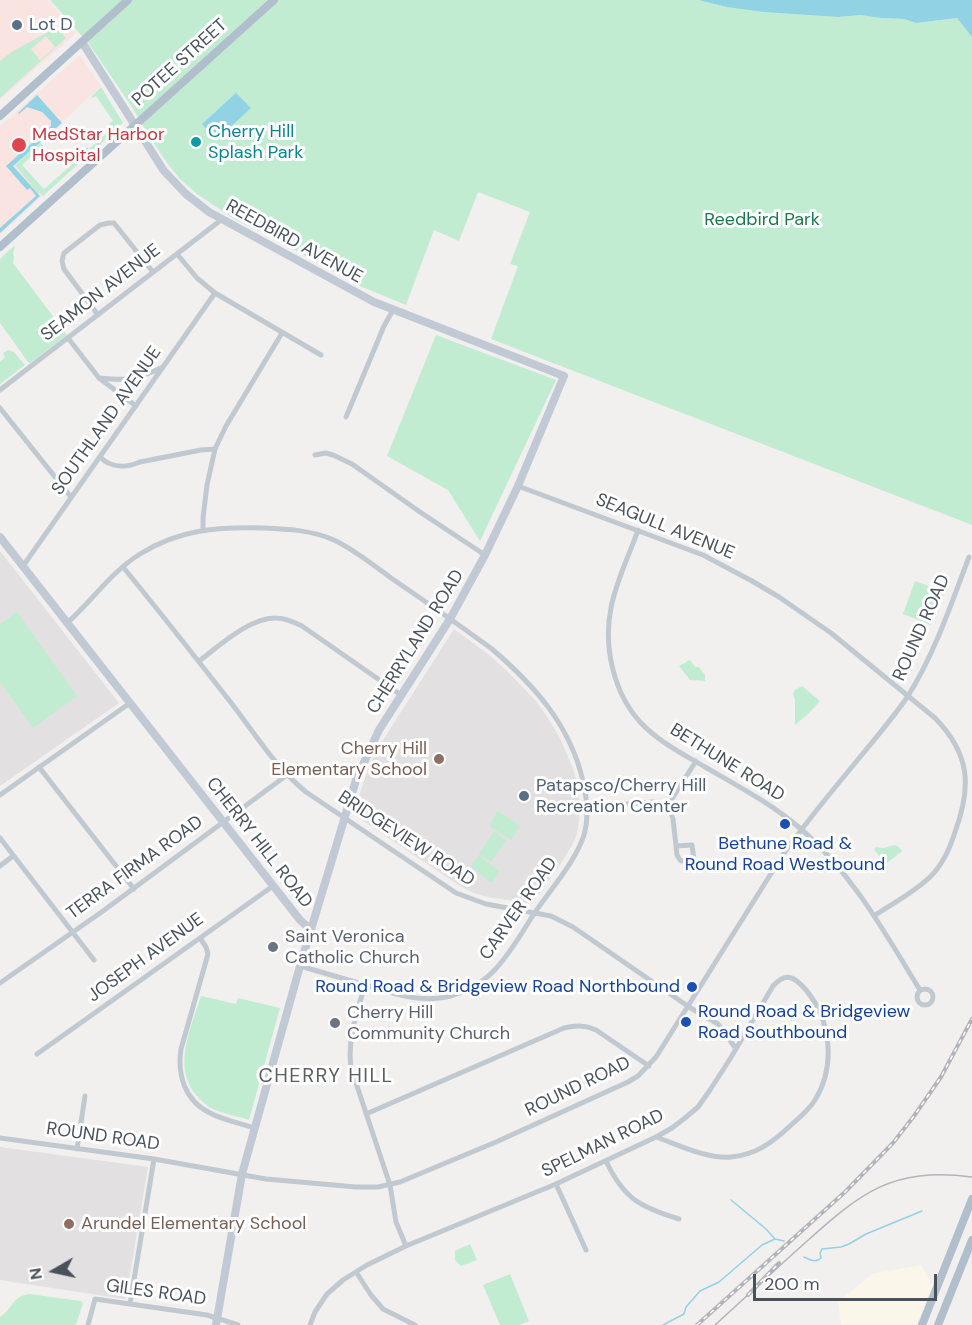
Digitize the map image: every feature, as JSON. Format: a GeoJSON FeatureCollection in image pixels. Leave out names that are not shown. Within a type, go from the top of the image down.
{"type":"FeatureCollection","features":[{"type":"Feature","properties":{"kind":"main road"},"geometry":{"type":"LineString","coordinates":[[0,116],[128,0]]}},
{"type":"Feature","properties":{"kind":"main road","name":"POTEE STREET"},"geometry":{"type":"LineString","coordinates":[[0,247],[274,0]]}},
{"type":"Feature","properties":{"kind":"main road"},"geometry":{"type":"LineString","coordinates":[[922,1325],[972,1199]]}},
{"type":"Feature","properties":{"kind":"main road"},"geometry":{"type":"LineString","coordinates":[[954,1287],[947,1274],[962,1233],[962,1226]]}},
{"type":"Feature","properties":{"kind":"main road"},"geometry":{"type":"LineString","coordinates":[[938,1325],[972,1240]]}},
{"type":"Feature","properties":{"kind":"main road"},"geometry":{"type":"LineString","coordinates":[[932,1300],[943,1289],[954,1287]]}},
{"type":"Feature","properties":{"kind":"street","name":"REEDBIRD AVENUE"},"geometry":{"type":"LineString","coordinates":[[82,42],[154,156],[174,183],[196,204],[350,290],[393,310],[564,376]]}},
{"type":"Feature","properties":{"kind":"street","name":"SEAMON AVENUE"},"geometry":{"type":"LineString","coordinates":[[0,390],[221,220]]}},
{"type":"Feature","properties":{"kind":"street"},"geometry":{"type":"LineString","coordinates":[[98,315],[64,269],[62,261],[64,253],[100,225],[114,223],[153,272]]}},
{"type":"Feature","properties":{"kind":"street"},"geometry":{"type":"LineString","coordinates":[[177,254],[197,278],[214,293],[321,355]]}},
{"type":"Feature","properties":{"kind":"street","name":"SOUTHLAND AVENUE"},"geometry":{"type":"LineString","coordinates":[[22,566],[214,293]]}},
{"type":"Feature","properties":{"kind":"street"},"geometry":{"type":"LineString","coordinates":[[346,417],[384,326],[393,310]]}},
{"type":"Feature","properties":{"kind":"street"},"geometry":{"type":"LineString","coordinates":[[203,530],[207,485],[215,449],[226,426],[282,333]]}},
{"type":"Feature","properties":{"kind":"street"},"geometry":{"type":"LineString","coordinates":[[68,338],[99,378],[136,406]]}},
{"type":"Feature","properties":{"kind":"street"},"geometry":{"type":"LineString","coordinates":[[99,378],[123,380],[136,378],[164,366]]}},
{"type":"Feature","properties":{"kind":"street","name":"CHERRYLAND ROAD"},"geometry":{"type":"LineString","coordinates":[[311,930],[344,817],[371,744],[450,618],[485,555],[518,486],[564,376]]}},
{"type":"Feature","properties":{"kind":"street"},"geometry":{"type":"LineString","coordinates":[[0,408],[71,498]]}},
{"type":"Feature","properties":{"kind":"street"},"geometry":{"type":"LineString","coordinates":[[100,457],[106,463],[130,466],[140,462],[215,449]]}},
{"type":"Feature","properties":{"kind":"street"},"geometry":{"type":"LineString","coordinates":[[315,455],[326,453],[352,464],[485,555]]}},
{"type":"Feature","properties":{"kind":"street","name":"SEAGULL AVENUE"},"geometry":{"type":"LineString","coordinates":[[518,486],[704,555],[779,597],[831,633],[907,697]]}},
{"type":"Feature","properties":{"kind":"street","name":"CARVER ROAD"},"geometry":{"type":"LineString","coordinates":[[67,623],[138,555],[157,544],[176,537],[203,530],[233,527],[286,529],[321,535],[351,549],[492,649],[512,666],[554,713],[579,764],[585,787],[587,807],[584,835],[570,862],[496,970],[476,986],[460,993],[431,999],[399,995],[300,966]]}},
{"type":"Feature","properties":{"kind":"street","name":"BETHUNE ROAD"},"geometry":{"type":"LineString","coordinates":[[638,530],[616,589],[611,608],[608,639],[613,670],[624,698],[642,723],[665,743],[764,801],[801,829],[857,890],[920,990]]}},
{"type":"Feature","properties":{"kind":"street","name":"CHERRY HILL ROAD"},"geometry":{"type":"LineString","coordinates":[[0,537],[273,886],[311,930],[242,1174],[217,1321]]}},
{"type":"Feature","properties":{"kind":"street","name":"ROUND ROAD"},"geometry":{"type":"LineString","coordinates":[[0,1138],[154,1159],[266,1179],[368,1188],[400,1182],[538,1124],[628,1082],[638,1076],[657,1057],[768,877],[801,829],[907,697],[938,639],[969,557]]}},
{"type":"Feature","properties":{"kind":"street","name":"BRIDGEVIEW ROAD"},"geometry":{"type":"LineString","coordinates":[[123,567],[287,775],[306,792],[456,893],[486,904],[535,912],[560,919],[688,1007],[718,1024],[736,1050]]}},
{"type":"Feature","properties":{"kind":"street"},"geometry":{"type":"LineString","coordinates":[[198,661],[243,629],[262,620],[274,618],[294,622],[401,695]]}},
{"type":"Feature","properties":{"kind":"street"},"geometry":{"type":"LineString","coordinates":[[874,916],[921,885],[941,864],[949,850],[966,799],[965,771],[954,741],[934,718],[907,697]]}},
{"type":"Feature","properties":{"kind":"street"},"geometry":{"type":"LineString","coordinates":[[0,795],[130,703]]}},
{"type":"Feature","properties":{"kind":"street"},"geometry":{"type":"LineString","coordinates":[[668,805],[696,761]]}},
{"type":"Feature","properties":{"kind":"street"},"geometry":{"type":"LineString","coordinates":[[39,767],[134,889]]}},
{"type":"Feature","properties":{"kind":"street","name":"TERRA FIRMA ROAD"},"geometry":{"type":"LineString","coordinates":[[0,982],[134,889],[287,775]]}},
{"type":"Feature","properties":{"kind":"street"},"geometry":{"type":"LineString","coordinates":[[587,807],[653,802],[668,805]]}},
{"type":"Feature","properties":{"kind":"street"},"geometry":{"type":"LineString","coordinates":[[668,805],[673,819],[676,846]]}},
{"type":"Feature","properties":{"kind":"street"},"geometry":{"type":"LineString","coordinates":[[0,838],[94,960]]}},
{"type":"Feature","properties":{"kind":"street"},"geometry":{"type":"LineString","coordinates":[[0,866],[13,856]]}},
{"type":"Feature","properties":{"kind":"street","name":"JOSEPH AVENUE"},"geometry":{"type":"LineString","coordinates":[[37,1054],[273,886]]}},
{"type":"Feature","properties":{"kind":"street"},"geometry":{"type":"LineString","coordinates":[[200,938],[208,954],[181,1050],[181,1076],[191,1098],[204,1110],[212,1115],[255,1128]]}},
{"type":"Feature","properties":{"kind":"street","name":"SPELMAN ROAD"},"geometry":{"type":"LineString","coordinates":[[310,1325],[327,1294],[356,1272],[406,1246],[556,1184],[672,1128],[698,1107],[736,1050],[773,986],[783,977],[792,977],[804,988],[819,1009],[828,1049],[826,1076],[814,1102],[805,1113],[771,1143],[740,1156],[722,1157],[704,1154],[656,1137]]}},
{"type":"Feature","properties":{"kind":"street"},"geometry":{"type":"LineString","coordinates":[[365,985],[352,1032],[351,1068],[390,1185],[396,1222],[406,1246]]}},
{"type":"Feature","properties":{"kind":"street"},"geometry":{"type":"LineString","coordinates":[[366,1114],[572,1026],[581,1025],[596,1030],[649,1066]]}},
{"type":"Feature","properties":{"kind":"street"},"geometry":{"type":"LineString","coordinates":[[77,1149],[85,1096]]}},
{"type":"Feature","properties":{"kind":"street"},"geometry":{"type":"LineString","coordinates":[[130,1304],[154,1159]]}},
{"type":"Feature","properties":{"kind":"street"},"geometry":{"type":"LineString","coordinates":[[606,1161],[619,1185],[627,1194],[651,1209],[680,1219]]}},
{"type":"Feature","properties":{"kind":"street"},"geometry":{"type":"LineString","coordinates":[[556,1184],[586,1250]]}},
{"type":"Feature","properties":{"kind":"street"},"geometry":{"type":"LineString","coordinates":[[356,1272],[383,1309],[415,1325]]}},
{"type":"Feature","properties":{"kind":"street","name":"GILES ROAD"},"geometry":{"type":"LineString","coordinates":[[88,1325],[95,1299],[238,1325]]}},
{"type":"Feature","properties":{"kind":"shaded area","name":"MedStar Harbor Hospital"},"geometry":{"type":"Polygon","coordinates":[[[0,0],[48,0],[76,33],[0,100],[0,0]]]}},
{"type":"Feature","properties":{"kind":"shaded area","name":"MedStar Harbor Hospital"},"geometry":{"type":"Polygon","coordinates":[[[80,55],[101,86],[17,164],[42,196],[0,235],[0,126],[80,55]]]}},
{"type":"Feature","properties":{"kind":"shaded area"},"geometry":{"type":"Polygon","coordinates":[[[0,551],[119,703],[0,786],[0,551]]]}},
{"type":"Feature","properties":{"kind":"shaded area","name":"Cherry Hill Elementary School"},"geometry":{"type":"Polygon","coordinates":[[[454,629],[488,654],[536,701],[559,736],[577,782],[580,805],[577,834],[562,862],[532,904],[488,897],[460,886],[353,814],[368,769],[378,748],[454,629]]]}},
{"type":"Feature","properties":{"kind":"shaded area","name":"Arundel Elementary School"},"geometry":{"type":"Polygon","coordinates":[[[0,1147],[148,1167],[126,1298],[0,1280],[0,1147]]]}},
{"type":"Feature","properties":{"kind":"shaded area"},"geometry":{"type":"Polygon","coordinates":[[[921,1265],[933,1286],[916,1325],[841,1325],[838,1302],[872,1274],[921,1265]]]}},
{"type":"Feature","properties":{"kind":"green space","name":"Reedbird Park"},"geometry":{"type":"Polygon","coordinates":[[[50,0],[698,0],[727,7],[839,17],[860,15],[904,19],[916,23],[957,18],[972,37],[972,525],[491,339],[518,266],[510,264],[530,212],[478,192],[459,241],[434,230],[406,305],[355,284],[272,237],[236,220],[197,194],[180,179],[167,163],[89,44],[50,0]]]}},
{"type":"Feature","properties":{"kind":"green space"},"geometry":{"type":"Polygon","coordinates":[[[52,30],[59,31],[66,38],[0,98],[0,61],[13,51],[52,30]],[[46,36],[31,49],[40,60],[55,47],[46,36]]]}},
{"type":"Feature","properties":{"kind":"green space"},"geometry":{"type":"Polygon","coordinates":[[[101,87],[123,123],[88,156],[83,151],[87,147],[89,149],[112,128],[109,124],[113,121],[96,96],[91,97],[101,87]]]}},
{"type":"Feature","properties":{"kind":"green space"},"geometry":{"type":"Polygon","coordinates":[[[40,142],[43,146],[22,165],[44,189],[84,154],[86,157],[43,196],[15,165],[40,142]]]}},
{"type":"Feature","properties":{"kind":"green space"},"geometry":{"type":"Polygon","coordinates":[[[15,245],[13,263],[67,335],[30,363],[0,323],[0,259],[15,245]]]}},
{"type":"Feature","properties":{"kind":"green space"},"geometry":{"type":"Polygon","coordinates":[[[436,335],[556,380],[480,541],[448,490],[387,456],[436,335]]]}},
{"type":"Feature","properties":{"kind":"green space"},"geometry":{"type":"Polygon","coordinates":[[[8,350],[14,352],[25,365],[0,384],[0,362],[5,357],[3,353],[8,350]]]}},
{"type":"Feature","properties":{"kind":"green space"},"geometry":{"type":"Polygon","coordinates":[[[915,581],[944,592],[931,625],[903,614],[915,581]]]}},
{"type":"Feature","properties":{"kind":"green space"},"geometry":{"type":"Polygon","coordinates":[[[17,612],[77,696],[33,728],[0,682],[0,624],[17,612]]]}},
{"type":"Feature","properties":{"kind":"green space"},"geometry":{"type":"Polygon","coordinates":[[[690,660],[705,675],[705,681],[690,680],[679,666],[690,660]]]}},
{"type":"Feature","properties":{"kind":"green space"},"geometry":{"type":"Polygon","coordinates":[[[802,686],[820,701],[795,725],[793,694],[802,686]]]}},
{"type":"Feature","properties":{"kind":"green space"},"geometry":{"type":"Polygon","coordinates":[[[498,811],[520,826],[511,840],[489,826],[498,811]]]}},
{"type":"Feature","properties":{"kind":"green space"},"geometry":{"type":"Polygon","coordinates":[[[494,831],[506,840],[491,862],[479,854],[494,831]]]}},
{"type":"Feature","properties":{"kind":"green space"},"geometry":{"type":"Polygon","coordinates":[[[895,845],[902,851],[886,864],[883,863],[874,849],[895,845]]]}},
{"type":"Feature","properties":{"kind":"green space"},"geometry":{"type":"Polygon","coordinates":[[[479,855],[500,872],[491,883],[471,866],[479,855]]]}},
{"type":"Feature","properties":{"kind":"green space"},"geometry":{"type":"Polygon","coordinates":[[[201,996],[236,1004],[238,998],[280,1008],[249,1120],[211,1108],[201,1101],[190,1086],[184,1061],[189,1034],[201,996]]]}},
{"type":"Feature","properties":{"kind":"green space"},"geometry":{"type":"Polygon","coordinates":[[[470,1244],[477,1260],[461,1266],[455,1260],[455,1251],[470,1244]]]}},
{"type":"Feature","properties":{"kind":"green space"},"geometry":{"type":"Polygon","coordinates":[[[510,1274],[529,1321],[519,1325],[500,1325],[483,1285],[510,1274]]]}},
{"type":"Feature","properties":{"kind":"green space"},"geometry":{"type":"Polygon","coordinates":[[[29,1294],[81,1301],[83,1303],[76,1325],[0,1325],[0,1317],[15,1300],[29,1294]]]}},
{"type":"Feature","properties":{"kind":"water"},"geometry":{"type":"Polygon","coordinates":[[[698,0],[972,0],[972,37],[957,18],[916,23],[904,19],[860,15],[839,17],[764,12],[698,0]]]}},
{"type":"Feature","properties":{"kind":"water"},"geometry":{"type":"Polygon","coordinates":[[[236,93],[251,108],[216,140],[202,124],[236,93]]]}},
{"type":"Feature","properties":{"kind":"water"},"geometry":{"type":"Polygon","coordinates":[[[37,95],[62,123],[13,166],[40,196],[0,233],[0,228],[36,196],[30,188],[27,190],[6,166],[51,126],[51,121],[42,112],[27,107],[18,113],[37,95]]]}},
{"type":"Feature","properties":{"kind":"waterway"},"geometry":{"type":"LineString","coordinates":[[731,1200],[775,1239]]}},
{"type":"Feature","properties":{"kind":"waterway"},"geometry":{"type":"LineString","coordinates":[[804,1257],[817,1260],[821,1258],[822,1249],[849,1244],[866,1234],[922,1211]]}},
{"type":"Feature","properties":{"kind":"waterway"},"geometry":{"type":"LineString","coordinates":[[663,1325],[684,1314],[686,1307],[700,1291],[719,1282],[762,1245],[775,1239],[784,1241]]}},
{"type":"Feature","properties":{"kind":"tram line"},"geometry":{"type":"LineString","coordinates":[[715,1325],[838,1215],[875,1190],[895,1181],[917,1176],[972,1177]]}},
{"type":"Feature","properties":{"kind":"railway"},"geometry":{"type":"LineString","coordinates":[[697,1325],[845,1192],[893,1143],[941,1077],[972,1019]]}},
{"type":"Feature","properties":{"kind":"railway"},"geometry":{"type":"LineString","coordinates":[[748,1295],[779,1263]]}},
{"type":"Feature","properties":{"kind":"place","name":"Lot D"},"geometry":{"type":"Point","coordinates":[17,25]}},
{"type":"Feature","properties":{"kind":"place","name":"Cherry Hill Splash Park"},"geometry":{"type":"Point","coordinates":[196,142]}},
{"type":"Feature","properties":{"kind":"place","name":"MedStar Harbor Hospital"},"geometry":{"type":"Point","coordinates":[19,145]}},
{"type":"Feature","properties":{"kind":"place","name":"Cherry Hill Elementary School"},"geometry":{"type":"Point","coordinates":[439,759]}},
{"type":"Feature","properties":{"kind":"place","name":"Patapsco/Cherry Hill Recreation Center"},"geometry":{"type":"Point","coordinates":[524,796]}},
{"type":"Feature","properties":{"kind":"place","name":"Bethune Road & Round Road Westbound"},"geometry":{"type":"Point","coordinates":[785,824]}},
{"type":"Feature","properties":{"kind":"place","name":"Saint Veronica Catholic Church"},"geometry":{"type":"Point","coordinates":[273,947]}},
{"type":"Feature","properties":{"kind":"place","name":"Round Road & Bridgeview Road Northbound"},"geometry":{"type":"Point","coordinates":[692,987]}},
{"type":"Feature","properties":{"kind":"place","name":"Round Road & Bridgeview Road Southbound"},"geometry":{"type":"Point","coordinates":[686,1022]}},
{"type":"Feature","properties":{"kind":"place","name":"Cherry Hill Community Church"},"geometry":{"type":"Point","coordinates":[335,1023]}},
{"type":"Feature","properties":{"kind":"place","name":"Arundel Elementary School"},"geometry":{"type":"Point","coordinates":[69,1224]}},
{"type":"Feature","properties":{"kind":"district","name":"CHERRY HILL"},"geometry":{"type":"Point","coordinates":[326,1077]}}]}
